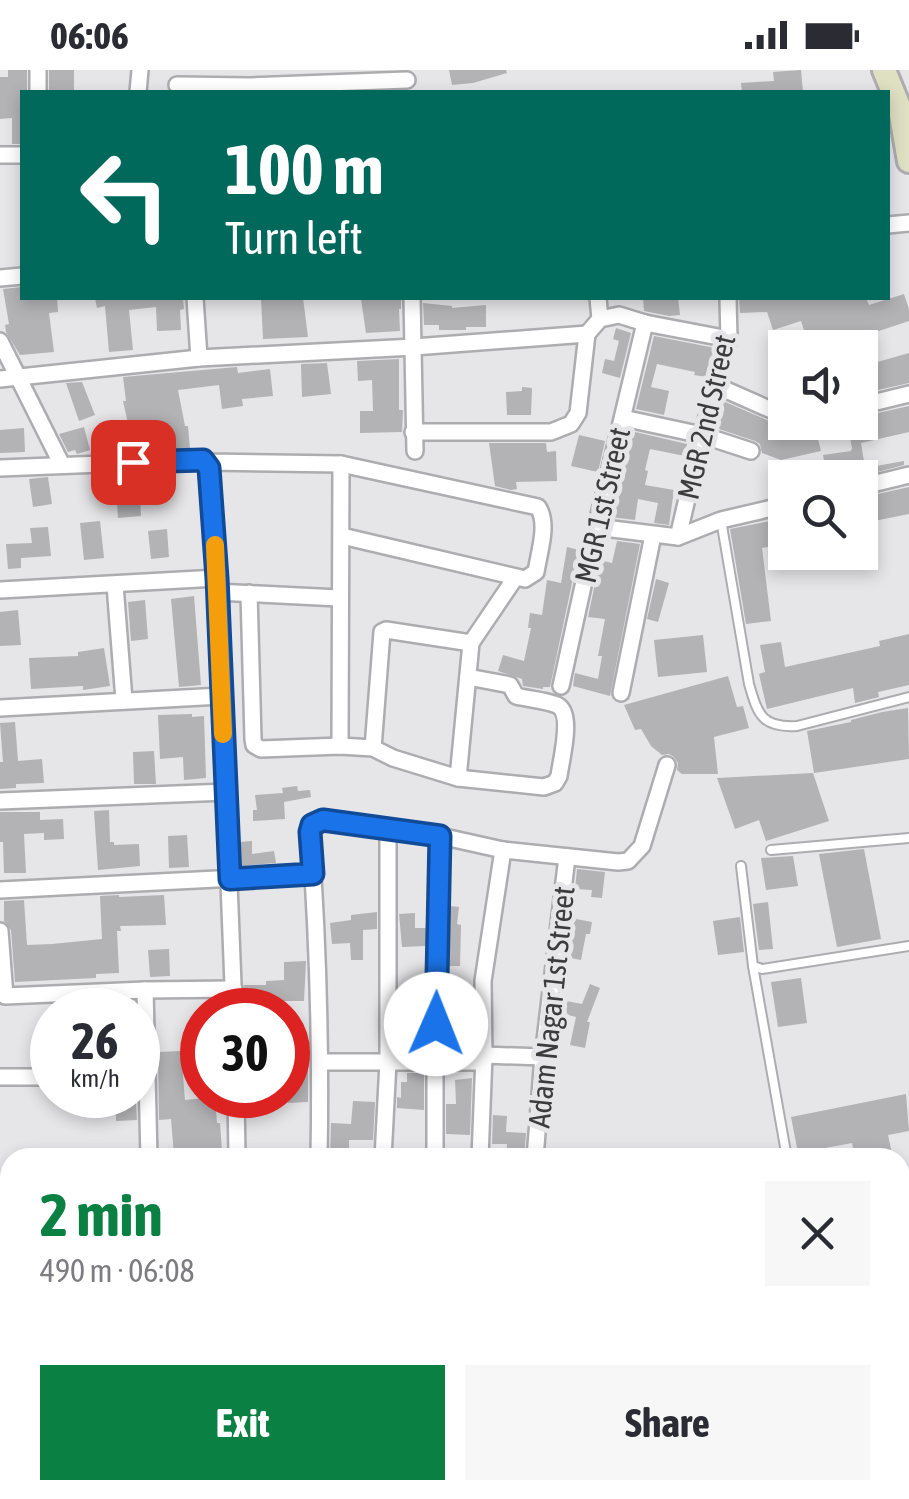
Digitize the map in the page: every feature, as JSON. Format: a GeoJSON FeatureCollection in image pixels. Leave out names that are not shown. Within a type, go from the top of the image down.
{"type":"FeatureCollection","features":[{"type":"Feature","properties":{"kind":"street"},"geometry":{"type":"LineString","coordinates":[[884,70],[909,161]]}},
{"type":"Feature","properties":{"kind":"street"},"geometry":{"type":"LineString","coordinates":[[177,85],[250,78],[406,81]]}},
{"type":"Feature","properties":{"kind":"street"},"geometry":{"type":"LineString","coordinates":[[195,300],[198,358]]}},
{"type":"Feature","properties":{"kind":"street"},"geometry":{"type":"LineString","coordinates":[[412,300],[415,451]]}},
{"type":"Feature","properties":{"kind":"street"},"geometry":{"type":"LineString","coordinates":[[598,300],[600,320]]}},
{"type":"Feature","properties":{"kind":"street","name":"MGR 2nd Street"},"geometry":{"type":"LineString","coordinates":[[678,536],[730,339],[728,300]]}},
{"type":"Feature","properties":{"kind":"street"},"geometry":{"type":"LineString","coordinates":[[413,432],[552,432],[571,424],[578,413],[587,334],[600,320],[619,315],[730,339]]}},
{"type":"Feature","properties":{"kind":"street","name":"MGR 1st Street"},"geometry":{"type":"LineString","coordinates":[[561,686],[645,323]]}},
{"type":"Feature","properties":{"kind":"street"},"geometry":{"type":"LineString","coordinates":[[8,378],[198,358],[587,334]]}},
{"type":"Feature","properties":{"kind":"street"},"geometry":{"type":"LineString","coordinates":[[0,342],[8,378],[62,465]]}},
{"type":"Feature","properties":{"kind":"street"},"geometry":{"type":"LineString","coordinates":[[717,386],[768,410]]}},
{"type":"Feature","properties":{"kind":"street"},"geometry":{"type":"LineString","coordinates":[[878,402],[909,394]]}},
{"type":"Feature","properties":{"kind":"street"},"geometry":{"type":"LineString","coordinates":[[623,418],[751,450]]}},
{"type":"Feature","properties":{"kind":"street"},"geometry":{"type":"LineString","coordinates":[[0,468],[203,460],[341,464],[538,506],[542,514],[536,572],[525,579],[342,536]]}},
{"type":"Feature","properties":{"kind":"street"},"geometry":{"type":"LineString","coordinates":[[207,462],[217,585],[234,988]]}},
{"type":"Feature","properties":{"kind":"street"},"geometry":{"type":"LineString","coordinates":[[340,746],[341,464]]}},
{"type":"Feature","properties":{"kind":"street"},"geometry":{"type":"LineString","coordinates":[[878,482],[909,474]]}},
{"type":"Feature","properties":{"kind":"street"},"geometry":{"type":"LineString","coordinates":[[596,527],[678,536],[768,509]]}},
{"type":"Feature","properties":{"kind":"street"},"geometry":{"type":"LineString","coordinates":[[621,693],[653,535]]}},
{"type":"Feature","properties":{"kind":"street"},"geometry":{"type":"LineString","coordinates":[[458,778],[471,643],[515,578]]}},
{"type":"Feature","properties":{"kind":"street"},"geometry":{"type":"LineString","coordinates":[[115,585],[124,700]]}},
{"type":"Feature","properties":{"kind":"street"},"geometry":{"type":"LineString","coordinates":[[0,590],[217,585],[248,593],[340,598]]}},
{"type":"Feature","properties":{"kind":"street"},"geometry":{"type":"LineString","coordinates":[[248,593],[254,745],[261,748],[373,748],[458,778],[544,787],[555,783],[559,776],[564,711],[557,705],[516,696],[510,686],[468,678]]}},
{"type":"Feature","properties":{"kind":"street"},"geometry":{"type":"LineString","coordinates":[[373,748],[382,632],[471,643]]}},
{"type":"Feature","properties":{"kind":"street"},"geometry":{"type":"LineString","coordinates":[[0,708],[221,696]]}},
{"type":"Feature","properties":{"kind":"street"},"geometry":{"type":"LineString","coordinates":[[318,1148],[321,1062],[312,825],[323,820],[440,836],[502,850],[628,861],[642,846],[668,765]]}},
{"type":"Feature","properties":{"kind":"street"},"geometry":{"type":"LineString","coordinates":[[0,801],[226,792]]}},
{"type":"Feature","properties":{"kind":"street"},"geometry":{"type":"LineString","coordinates":[[383,1148],[388,1062],[388,830]]}},
{"type":"Feature","properties":{"kind":"street"},"geometry":{"type":"LineString","coordinates":[[435,1148],[440,836]]}},
{"type":"Feature","properties":{"kind":"street"},"geometry":{"type":"LineString","coordinates":[[480,1148],[483,981],[502,850]]}},
{"type":"Feature","properties":{"kind":"street","name":"Adam Nagar 1st Street"},"geometry":{"type":"LineString","coordinates":[[536,1148],[566,858]]}},
{"type":"Feature","properties":{"kind":"street"},"geometry":{"type":"LineString","coordinates":[[0,890],[313,874]]}},
{"type":"Feature","properties":{"kind":"street"},"geometry":{"type":"LineString","coordinates":[[0,931],[5,996],[30,995]]}},
{"type":"Feature","properties":{"kind":"street"},"geometry":{"type":"LineString","coordinates":[[321,1062],[543,1057]]}},
{"type":"Feature","properties":{"kind":"street"},"geometry":{"type":"LineString","coordinates":[[0,1077],[30,1078]]}},
{"type":"Feature","properties":{"kind":"street"},"geometry":{"type":"LineString","coordinates":[[146,1118],[148,1148]]}},
{"type":"Feature","properties":{"kind":"street"},"geometry":{"type":"LineString","coordinates":[[236,1118],[237,1148]]}},
{"type":"Feature","properties":{"kind":"lane"},"geometry":{"type":"LineString","coordinates":[[721,520],[749,684],[763,720],[780,727],[797,726],[909,697]]}},
{"type":"Feature","properties":{"kind":"lane"},"geometry":{"type":"LineString","coordinates":[[771,850],[909,838]]}},
{"type":"Feature","properties":{"kind":"lane"},"geometry":{"type":"LineString","coordinates":[[741,866],[785,1148]]}},
{"type":"Feature","properties":{"kind":"lane"},"geometry":{"type":"LineString","coordinates":[[754,966],[762,969],[909,946]]}},
{"type":"Feature","properties":{"kind":"building"},"geometry":{"type":"Polygon","coordinates":[[[8,70],[27,70],[27,90],[20,90],[20,144],[12,144],[12,118],[0,119],[0,77],[8,77],[8,70]]]}},
{"type":"Feature","properties":{"kind":"building"},"geometry":{"type":"Polygon","coordinates":[[[49,70],[74,70],[74,90],[49,90],[49,70]]]}},
{"type":"Feature","properties":{"kind":"building"},"geometry":{"type":"Polygon","coordinates":[[[449,70],[506,70],[507,73],[452,85],[449,70]]]}},
{"type":"Feature","properties":{"kind":"building"},"geometry":{"type":"Polygon","coordinates":[[[801,70],[803,90],[742,90],[741,83],[774,81],[773,72],[801,70]]]}},
{"type":"Feature","properties":{"kind":"building"},"geometry":{"type":"Polygon","coordinates":[[[20,287],[20,300],[57,300],[58,312],[49,313],[54,352],[20,355],[6,332],[5,325],[9,324],[3,289],[20,287]]]}},
{"type":"Feature","properties":{"kind":"building"},"geometry":{"type":"Polygon","coordinates":[[[904,294],[909,321],[878,331],[804,330],[801,321],[773,330],[767,312],[740,313],[739,300],[867,300],[869,305],[904,294]]]}},
{"type":"Feature","properties":{"kind":"building"},"geometry":{"type":"Polygon","coordinates":[[[95,300],[183,300],[184,309],[180,310],[181,330],[157,331],[156,307],[129,310],[133,350],[109,352],[105,306],[97,308],[95,300]]]}},
{"type":"Feature","properties":{"kind":"building"},"geometry":{"type":"Polygon","coordinates":[[[261,300],[303,300],[308,337],[263,339],[261,300]]]}},
{"type":"Feature","properties":{"kind":"building"},"geometry":{"type":"Polygon","coordinates":[[[361,300],[401,300],[400,331],[366,333],[361,300]]]}},
{"type":"Feature","properties":{"kind":"building"},"geometry":{"type":"Polygon","coordinates":[[[643,300],[678,300],[680,315],[669,316],[644,311],[643,300]]]}},
{"type":"Feature","properties":{"kind":"building"},"geometry":{"type":"Polygon","coordinates":[[[423,303],[452,308],[486,305],[486,327],[439,330],[439,325],[424,325],[423,303]]]}},
{"type":"Feature","properties":{"kind":"building"},"geometry":{"type":"Polygon","coordinates":[[[616,328],[631,333],[620,378],[602,373],[605,359],[614,361],[619,341],[613,339],[616,328]]]}},
{"type":"Feature","properties":{"kind":"building"},"geometry":{"type":"Polygon","coordinates":[[[654,336],[715,348],[707,377],[657,364],[651,387],[669,391],[664,415],[636,409],[654,336]]]}},
{"type":"Feature","properties":{"kind":"building"},"geometry":{"type":"Polygon","coordinates":[[[909,353],[909,383],[878,390],[878,362],[909,353]]]}},
{"type":"Feature","properties":{"kind":"building"},"geometry":{"type":"Polygon","coordinates":[[[399,359],[402,432],[360,433],[360,411],[373,411],[372,380],[358,381],[357,361],[399,359]]]}},
{"type":"Feature","properties":{"kind":"building"},"geometry":{"type":"Polygon","coordinates":[[[327,363],[331,394],[302,397],[301,364],[327,363]]]}},
{"type":"Feature","properties":{"kind":"building"},"geometry":{"type":"Polygon","coordinates":[[[237,367],[238,373],[270,369],[273,396],[242,399],[243,406],[222,409],[219,385],[178,390],[190,449],[134,451],[123,401],[123,377],[237,367]]]}},
{"type":"Feature","properties":{"kind":"building"},"geometry":{"type":"Polygon","coordinates":[[[82,382],[95,415],[79,421],[66,383],[82,382]]]}},
{"type":"Feature","properties":{"kind":"building"},"geometry":{"type":"Polygon","coordinates":[[[522,387],[532,388],[531,415],[507,415],[506,392],[522,391],[522,387]]]}},
{"type":"Feature","properties":{"kind":"building"},"geometry":{"type":"Polygon","coordinates":[[[723,401],[768,421],[768,440],[818,440],[821,451],[781,460],[762,453],[755,441],[716,428],[723,401]]]}},
{"type":"Feature","properties":{"kind":"building"},"geometry":{"type":"Polygon","coordinates":[[[909,406],[909,432],[878,439],[878,413],[909,406]]]}},
{"type":"Feature","properties":{"kind":"building"},"geometry":{"type":"Polygon","coordinates":[[[84,427],[90,450],[68,452],[59,434],[84,427]]]}},
{"type":"Feature","properties":{"kind":"building"},"geometry":{"type":"Polygon","coordinates":[[[24,428],[25,452],[0,453],[0,430],[24,428]]]}},
{"type":"Feature","properties":{"kind":"building"},"geometry":{"type":"Polygon","coordinates":[[[631,431],[687,444],[685,456],[650,449],[645,470],[645,485],[674,490],[669,525],[654,523],[658,503],[638,499],[635,520],[610,517],[631,431]]]}},
{"type":"Feature","properties":{"kind":"building"},"geometry":{"type":"Polygon","coordinates":[[[579,435],[605,441],[598,472],[571,466],[579,435]]]}},
{"type":"Feature","properties":{"kind":"building"},"geometry":{"type":"Polygon","coordinates":[[[850,440],[874,440],[861,443],[864,460],[824,460],[823,455],[852,448],[850,440]]]}},
{"type":"Feature","properties":{"kind":"building"},"geometry":{"type":"Polygon","coordinates":[[[489,443],[546,443],[547,452],[556,451],[557,481],[516,482],[517,489],[511,490],[495,486],[489,443]]]}},
{"type":"Feature","properties":{"kind":"building"},"geometry":{"type":"Polygon","coordinates":[[[904,461],[904,465],[878,472],[878,466],[904,461]]]}},
{"type":"Feature","properties":{"kind":"building"},"geometry":{"type":"Polygon","coordinates":[[[158,473],[160,495],[140,497],[141,516],[118,518],[117,503],[123,503],[121,474],[158,473]]]}},
{"type":"Feature","properties":{"kind":"building"},"geometry":{"type":"Polygon","coordinates":[[[48,477],[52,504],[33,507],[29,479],[48,477]]]}},
{"type":"Feature","properties":{"kind":"building"},"geometry":{"type":"Polygon","coordinates":[[[909,487],[909,514],[878,520],[878,494],[909,487]]]}},
{"type":"Feature","properties":{"kind":"building"},"geometry":{"type":"Polygon","coordinates":[[[100,521],[104,558],[84,560],[80,523],[100,521]]]}},
{"type":"Feature","properties":{"kind":"building"},"geometry":{"type":"Polygon","coordinates":[[[768,521],[768,547],[762,548],[771,621],[746,624],[730,529],[768,521]]]}},
{"type":"Feature","properties":{"kind":"building"},"geometry":{"type":"Polygon","coordinates":[[[48,527],[51,556],[21,558],[21,568],[8,569],[6,544],[32,543],[30,528],[48,527]]]}},
{"type":"Feature","properties":{"kind":"building"},"geometry":{"type":"Polygon","coordinates":[[[167,529],[169,557],[151,559],[148,531],[167,529]]]}},
{"type":"Feature","properties":{"kind":"building"},"geometry":{"type":"Polygon","coordinates":[[[617,541],[640,544],[610,696],[573,686],[575,673],[598,679],[605,619],[588,617],[600,560],[612,563],[617,541]]]}},
{"type":"Feature","properties":{"kind":"building"},"geometry":{"type":"Polygon","coordinates":[[[567,547],[579,550],[550,687],[523,686],[522,679],[498,671],[503,655],[524,661],[530,613],[542,615],[547,580],[561,583],[567,547]]]}},
{"type":"Feature","properties":{"kind":"building"},"geometry":{"type":"Polygon","coordinates":[[[656,579],[669,583],[658,622],[647,619],[656,579]]]}},
{"type":"Feature","properties":{"kind":"building"},"geometry":{"type":"Polygon","coordinates":[[[194,596],[201,685],[179,687],[171,599],[194,596]]]}},
{"type":"Feature","properties":{"kind":"building"},"geometry":{"type":"Polygon","coordinates":[[[145,600],[148,639],[131,641],[128,602],[145,600]]]}},
{"type":"Feature","properties":{"kind":"building"},"geometry":{"type":"Polygon","coordinates":[[[18,610],[21,645],[0,646],[0,612],[18,610]]]}},
{"type":"Feature","properties":{"kind":"building"},"geometry":{"type":"Polygon","coordinates":[[[909,634],[909,685],[878,692],[879,697],[855,703],[853,688],[767,709],[759,674],[765,672],[760,645],[781,642],[785,667],[880,646],[879,641],[909,634]]]}},
{"type":"Feature","properties":{"kind":"building"},"geometry":{"type":"Polygon","coordinates":[[[703,635],[707,672],[658,677],[654,640],[703,635]]]}},
{"type":"Feature","properties":{"kind":"building"},"geometry":{"type":"Polygon","coordinates":[[[104,648],[110,686],[31,689],[29,658],[78,656],[78,652],[104,648]]]}},
{"type":"Feature","properties":{"kind":"building"},"geometry":{"type":"Polygon","coordinates":[[[728,676],[737,707],[743,706],[749,728],[714,737],[718,774],[682,774],[674,757],[662,755],[641,729],[635,730],[624,705],[728,676]]]}},
{"type":"Feature","properties":{"kind":"building"},"geometry":{"type":"Polygon","coordinates":[[[908,708],[909,759],[814,773],[807,731],[908,708]]]}},
{"type":"Feature","properties":{"kind":"building"},"geometry":{"type":"Polygon","coordinates":[[[158,715],[204,716],[206,778],[184,780],[183,757],[160,759],[158,715]]]}},
{"type":"Feature","properties":{"kind":"building"},"geometry":{"type":"Polygon","coordinates":[[[15,722],[18,761],[42,759],[44,783],[0,789],[0,723],[15,722]]]}},
{"type":"Feature","properties":{"kind":"building"},"geometry":{"type":"Polygon","coordinates":[[[154,751],[156,784],[134,784],[133,752],[154,751]]]}},
{"type":"Feature","properties":{"kind":"building"},"geometry":{"type":"Polygon","coordinates":[[[813,773],[829,821],[766,841],[759,820],[735,829],[717,778],[813,773]]]}},
{"type":"Feature","properties":{"kind":"building"},"geometry":{"type":"Polygon","coordinates":[[[297,786],[298,791],[310,790],[311,797],[284,802],[285,819],[253,821],[253,810],[257,810],[255,795],[283,793],[282,788],[297,786]]]}},
{"type":"Feature","properties":{"kind":"building"},"geometry":{"type":"Polygon","coordinates":[[[109,810],[110,842],[139,844],[140,866],[98,870],[94,811],[109,810]]]}},
{"type":"Feature","properties":{"kind":"building"},"geometry":{"type":"Polygon","coordinates":[[[0,812],[40,812],[40,820],[63,819],[64,839],[44,840],[44,833],[24,834],[26,873],[4,873],[0,812]]]}},
{"type":"Feature","properties":{"kind":"building"},"geometry":{"type":"Polygon","coordinates":[[[187,835],[189,867],[169,868],[168,836],[187,835]]]}},
{"type":"Feature","properties":{"kind":"building"},"geometry":{"type":"Polygon","coordinates":[[[252,841],[252,854],[274,851],[276,863],[240,866],[239,842],[252,841]]]}},
{"type":"Feature","properties":{"kind":"building"},"geometry":{"type":"Polygon","coordinates":[[[864,849],[881,939],[837,947],[819,854],[864,849]]]}},
{"type":"Feature","properties":{"kind":"building"},"geometry":{"type":"Polygon","coordinates":[[[793,856],[798,886],[766,890],[761,858],[793,856]]]}},
{"type":"Feature","properties":{"kind":"building"},"geometry":{"type":"Polygon","coordinates":[[[577,869],[605,872],[602,898],[591,897],[592,890],[575,889],[577,869]]]}},
{"type":"Feature","properties":{"kind":"building"},"geometry":{"type":"Polygon","coordinates":[[[164,895],[166,925],[120,926],[119,973],[15,982],[11,930],[4,921],[4,901],[24,900],[27,945],[52,944],[102,939],[100,896],[164,895]]]}},
{"type":"Feature","properties":{"kind":"building"},"geometry":{"type":"Polygon","coordinates":[[[768,902],[773,949],[759,950],[753,904],[768,902]]]}},
{"type":"Feature","properties":{"kind":"building"},"geometry":{"type":"Polygon","coordinates":[[[450,906],[459,907],[460,966],[448,966],[450,906]]]}},
{"type":"Feature","properties":{"kind":"building"},"geometry":{"type":"Polygon","coordinates":[[[377,912],[377,929],[363,930],[363,960],[351,960],[350,943],[332,944],[330,923],[351,920],[351,915],[377,912]]]}},
{"type":"Feature","properties":{"kind":"building"},"geometry":{"type":"Polygon","coordinates":[[[415,913],[415,928],[427,928],[426,946],[402,947],[399,914],[415,913]]]}},
{"type":"Feature","properties":{"kind":"building"},"geometry":{"type":"Polygon","coordinates":[[[740,917],[744,952],[718,955],[713,921],[740,917]]]}},
{"type":"Feature","properties":{"kind":"building"},"geometry":{"type":"Polygon","coordinates":[[[571,918],[592,922],[581,960],[566,957],[571,918]]]}},
{"type":"Feature","properties":{"kind":"building"},"geometry":{"type":"Polygon","coordinates":[[[169,949],[170,976],[150,977],[148,950],[169,949]]]}},
{"type":"Feature","properties":{"kind":"building"},"geometry":{"type":"Polygon","coordinates":[[[306,961],[305,988],[244,988],[284,980],[284,962],[306,961]]]}},
{"type":"Feature","properties":{"kind":"building"},"geometry":{"type":"Polygon","coordinates":[[[801,978],[807,1023],[778,1027],[771,982],[801,978]]]}},
{"type":"Feature","properties":{"kind":"building"},"geometry":{"type":"Polygon","coordinates":[[[590,984],[600,988],[587,1022],[585,1048],[570,1045],[576,1017],[560,1013],[561,1000],[582,1004],[590,984]]]}},
{"type":"Feature","properties":{"kind":"building"},"geometry":{"type":"Polygon","coordinates":[[[180,1051],[180,1118],[217,1118],[222,1148],[173,1148],[171,1119],[159,1120],[160,1052],[180,1051]]]}},
{"type":"Feature","properties":{"kind":"building"},"geometry":{"type":"Polygon","coordinates":[[[407,1073],[424,1073],[424,1110],[397,1108],[401,1082],[407,1082],[407,1073]]]}},
{"type":"Feature","properties":{"kind":"building"},"geometry":{"type":"Polygon","coordinates":[[[472,1078],[470,1135],[446,1134],[446,1104],[456,1104],[455,1080],[472,1078]]]}},
{"type":"Feature","properties":{"kind":"building"},"geometry":{"type":"Polygon","coordinates":[[[906,1094],[909,1131],[888,1135],[891,1148],[853,1148],[852,1143],[797,1148],[791,1117],[906,1094]]]}},
{"type":"Feature","properties":{"kind":"building"},"geometry":{"type":"Polygon","coordinates":[[[353,1101],[375,1102],[373,1140],[349,1140],[349,1148],[330,1148],[331,1123],[351,1124],[353,1101]]]}},
{"type":"Feature","properties":{"kind":"building"},"geometry":{"type":"Polygon","coordinates":[[[493,1115],[507,1116],[506,1132],[526,1133],[525,1148],[492,1144],[493,1115]]]}},
{"type":"Feature","properties":{"kind":"slow traffic"},"geometry":{"type":"LineString","coordinates":[[215,545],[223,734]]}},
{"type":"Feature","properties":{"kind":"route"},"geometry":{"type":"LineString","coordinates":[[133,462],[203,460],[209,468],[230,879],[313,874],[310,832],[312,825],[323,820],[440,836],[436,1024]]}}]}
